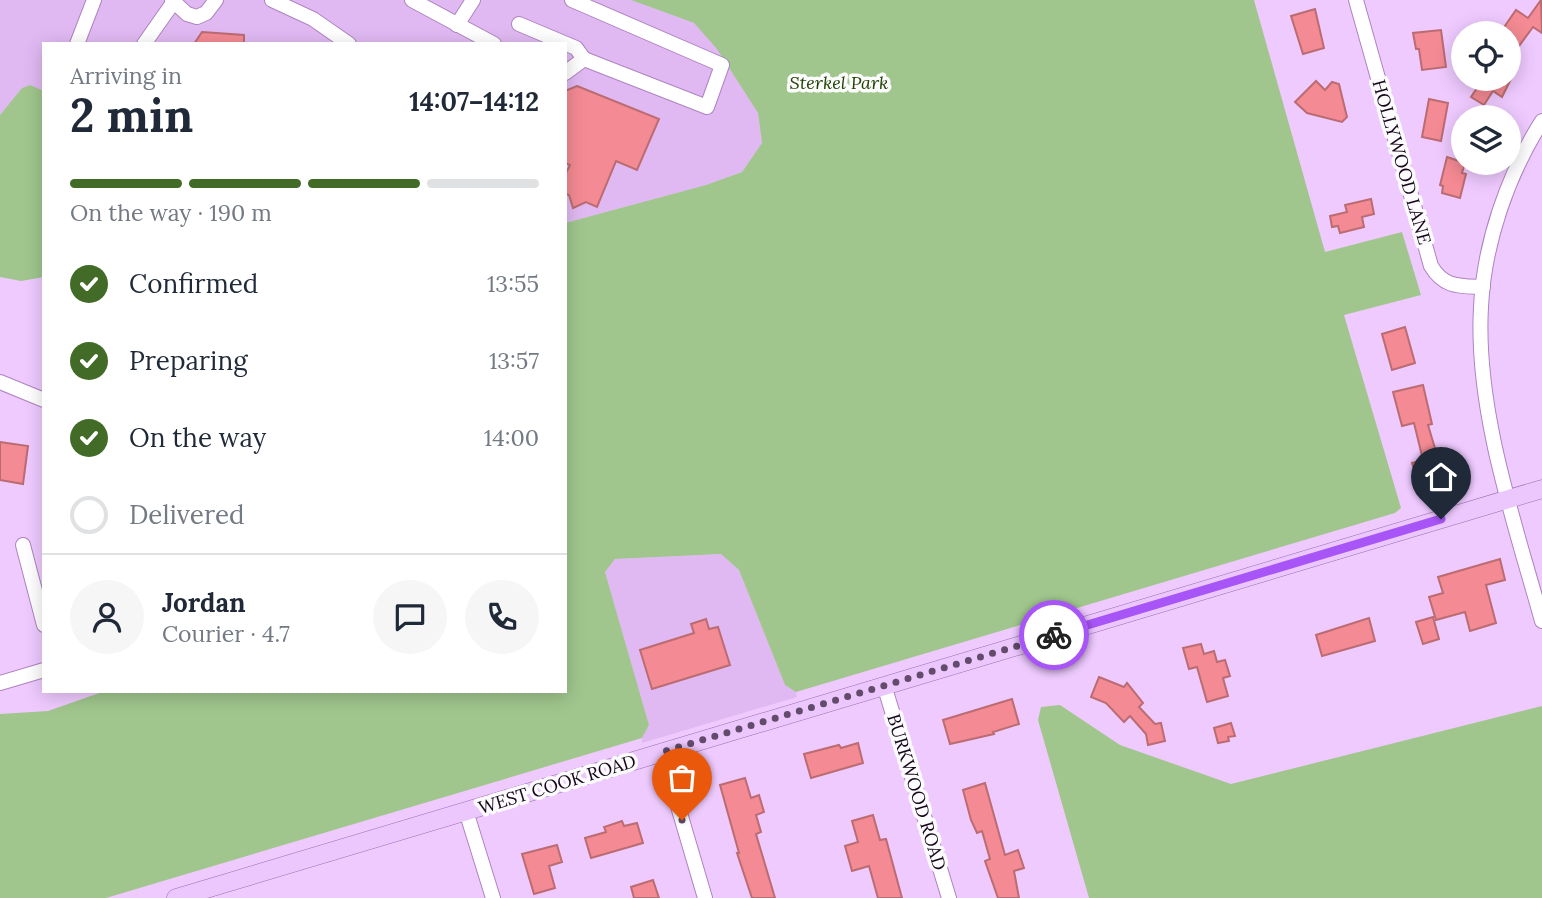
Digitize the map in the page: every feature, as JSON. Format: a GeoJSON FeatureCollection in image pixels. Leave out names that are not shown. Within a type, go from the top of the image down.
{"type":"FeatureCollection","features":[{"type":"Feature","properties":{"kind":"main road","name":"WEST COOK ROAD"},"geometry":{"type":"LineString","coordinates":[[176,898],[1542,489]]}},
{"type":"Feature","properties":{"kind":"street"},"geometry":{"type":"LineString","coordinates":[[78,42],[94,0]]}},
{"type":"Feature","properties":{"kind":"street"},"geometry":{"type":"LineString","coordinates":[[145,42],[174,1],[187,14],[197,17],[206,13],[216,0]]}},
{"type":"Feature","properties":{"kind":"street"},"geometry":{"type":"LineString","coordinates":[[272,0],[313,19],[346,42]]}},
{"type":"Feature","properties":{"kind":"street"},"geometry":{"type":"LineString","coordinates":[[412,0],[490,42]]}},
{"type":"Feature","properties":{"kind":"street"},"geometry":{"type":"LineString","coordinates":[[457,25],[474,0]]}},
{"type":"Feature","properties":{"kind":"street"},"geometry":{"type":"LineString","coordinates":[[567,44],[576,48],[584,59],[707,107],[722,65],[572,0]]}},
{"type":"Feature","properties":{"kind":"street","name":"HOLLYWOOD LANE"},"geometry":{"type":"LineString","coordinates":[[1356,0],[1431,266],[1437,277],[1447,283],[1483,287]]}},
{"type":"Feature","properties":{"kind":"street"},"geometry":{"type":"LineString","coordinates":[[519,24],[562,42]]}},
{"type":"Feature","properties":{"kind":"street"},"geometry":{"type":"LineString","coordinates":[[567,71],[584,59]]}},
{"type":"Feature","properties":{"kind":"street"},"geometry":{"type":"LineString","coordinates":[[1542,121],[1519,162],[1503,204],[1488,258],[1483,287],[1481,330],[1487,401],[1500,474],[1542,621]]}},
{"type":"Feature","properties":{"kind":"street"},"geometry":{"type":"LineString","coordinates":[[0,382],[42,399]]}},
{"type":"Feature","properties":{"kind":"street"},"geometry":{"type":"LineString","coordinates":[[23,545],[42,617]]}},
{"type":"Feature","properties":{"kind":"street"},"geometry":{"type":"LineString","coordinates":[[0,683],[42,671]]}},
{"type":"Feature","properties":{"kind":"street","name":"BURKWOOD ROAD"},"geometry":{"type":"LineString","coordinates":[[884,685],[949,898]]}},
{"type":"Feature","properties":{"kind":"street"},"geometry":{"type":"LineString","coordinates":[[662,752],[705,898]]}},
{"type":"Feature","properties":{"kind":"street"},"geometry":{"type":"LineString","coordinates":[[466,811],[493,898]]}},
{"type":"Feature","properties":{"kind":"shaded area"},"geometry":{"type":"Polygon","coordinates":[[[0,0],[631,0],[694,23],[718,49],[758,113],[762,143],[742,172],[706,185],[567,222],[567,42],[42,42],[42,90],[30,85],[22,88],[0,115],[0,0]]]}},
{"type":"Feature","properties":{"kind":"shaded area"},"geometry":{"type":"Polygon","coordinates":[[[721,554],[739,570],[785,685],[796,692],[797,697],[642,743],[649,725],[605,572],[615,559],[721,554]]]}},
{"type":"Feature","properties":{"kind":"green space","name":"Sterkel Park"},"geometry":{"type":"Polygon","coordinates":[[[631,0],[1254,0],[1325,252],[1402,232],[1421,295],[1344,315],[1401,508],[1395,513],[796,692],[785,685],[739,570],[721,554],[615,559],[605,572],[649,725],[642,738],[106,898],[0,898],[0,714],[48,711],[99,693],[567,693],[567,222],[706,185],[742,172],[762,143],[758,113],[717,49],[694,23],[631,0]]]}},
{"type":"Feature","properties":{"kind":"green space"},"geometry":{"type":"Polygon","coordinates":[[[30,85],[42,90],[42,277],[21,281],[0,277],[0,115],[22,88],[30,85]]]}},
{"type":"Feature","properties":{"kind":"green space"},"geometry":{"type":"Polygon","coordinates":[[[1060,705],[1120,745],[1231,784],[1542,706],[1542,898],[1089,898],[1038,720],[1041,707],[1060,705]]]}},
{"type":"Feature","properties":{"kind":"building"},"geometry":{"type":"Polygon","coordinates":[[[1541,0],[1542,33],[1533,27],[1521,43],[1521,21],[1508,21],[1516,10],[1528,18],[1541,0]]]}},
{"type":"Feature","properties":{"kind":"building"},"geometry":{"type":"Polygon","coordinates":[[[1315,9],[1324,48],[1303,54],[1291,16],[1315,9]]]}},
{"type":"Feature","properties":{"kind":"building"},"geometry":{"type":"Polygon","coordinates":[[[1441,30],[1446,67],[1422,70],[1413,33],[1441,30]]]}},
{"type":"Feature","properties":{"kind":"building"},"geometry":{"type":"Polygon","coordinates":[[[202,32],[244,35],[244,42],[195,42],[202,32]]]}},
{"type":"Feature","properties":{"kind":"building"},"geometry":{"type":"Polygon","coordinates":[[[1316,81],[1325,90],[1332,82],[1339,84],[1347,117],[1342,122],[1307,113],[1295,102],[1316,81]]]}},
{"type":"Feature","properties":{"kind":"building"},"geometry":{"type":"Polygon","coordinates":[[[577,86],[659,119],[637,170],[616,161],[597,207],[586,202],[573,208],[567,194],[567,171],[570,165],[567,164],[567,90],[577,86]]]}},
{"type":"Feature","properties":{"kind":"building"},"geometry":{"type":"Polygon","coordinates":[[[1475,91],[1493,91],[1484,105],[1471,97],[1475,91]]]}},
{"type":"Feature","properties":{"kind":"building"},"geometry":{"type":"Polygon","coordinates":[[[1493,91],[1505,91],[1502,97],[1493,91]]]}},
{"type":"Feature","properties":{"kind":"building"},"geometry":{"type":"Polygon","coordinates":[[[1429,99],[1448,103],[1441,141],[1422,137],[1429,99]]]}},
{"type":"Feature","properties":{"kind":"building"},"geometry":{"type":"Polygon","coordinates":[[[1447,157],[1451,158],[1451,175],[1466,175],[1460,198],[1442,193],[1443,186],[1440,185],[1447,157]]]}},
{"type":"Feature","properties":{"kind":"building"},"geometry":{"type":"Polygon","coordinates":[[[1371,199],[1374,214],[1362,217],[1364,227],[1340,233],[1338,226],[1332,227],[1330,216],[1347,212],[1345,205],[1371,199]]]}},
{"type":"Feature","properties":{"kind":"building"},"geometry":{"type":"Polygon","coordinates":[[[1405,327],[1415,363],[1392,370],[1382,334],[1405,327]]]}},
{"type":"Feature","properties":{"kind":"building"},"geometry":{"type":"Polygon","coordinates":[[[1423,385],[1432,424],[1428,425],[1443,475],[1418,482],[1412,463],[1423,460],[1414,423],[1402,426],[1393,392],[1423,385]]]}},
{"type":"Feature","properties":{"kind":"building"},"geometry":{"type":"Polygon","coordinates":[[[0,442],[28,446],[23,484],[0,480],[0,442]]]}},
{"type":"Feature","properties":{"kind":"building"},"geometry":{"type":"Polygon","coordinates":[[[1500,559],[1505,580],[1486,585],[1496,623],[1470,631],[1465,612],[1436,620],[1429,597],[1443,593],[1438,577],[1500,559]]]}},
{"type":"Feature","properties":{"kind":"building"},"geometry":{"type":"Polygon","coordinates":[[[1433,617],[1439,639],[1423,644],[1416,622],[1433,617]]]}},
{"type":"Feature","properties":{"kind":"building"},"geometry":{"type":"Polygon","coordinates":[[[1369,618],[1375,641],[1322,656],[1316,635],[1369,618]]]}},
{"type":"Feature","properties":{"kind":"building"},"geometry":{"type":"Polygon","coordinates":[[[706,619],[709,629],[718,627],[730,665],[652,689],[640,650],[694,633],[691,624],[706,619]]]}},
{"type":"Feature","properties":{"kind":"building"},"geometry":{"type":"Polygon","coordinates":[[[1201,644],[1204,654],[1214,651],[1217,662],[1225,660],[1230,676],[1223,678],[1228,696],[1207,702],[1197,667],[1189,669],[1183,648],[1201,644]]]}},
{"type":"Feature","properties":{"kind":"building"},"geometry":{"type":"Polygon","coordinates":[[[1099,677],[1124,687],[1127,683],[1143,703],[1139,707],[1155,724],[1161,723],[1165,741],[1148,745],[1146,734],[1130,716],[1124,722],[1106,703],[1091,697],[1099,677]]]}},
{"type":"Feature","properties":{"kind":"building"},"geometry":{"type":"Polygon","coordinates":[[[1012,699],[1019,724],[993,732],[994,734],[950,744],[943,720],[1012,699]]]}},
{"type":"Feature","properties":{"kind":"building"},"geometry":{"type":"Polygon","coordinates":[[[1231,723],[1235,736],[1228,737],[1229,741],[1218,743],[1214,728],[1231,723]]]}},
{"type":"Feature","properties":{"kind":"building"},"geometry":{"type":"Polygon","coordinates":[[[858,743],[863,763],[811,778],[804,754],[858,743]]]}},
{"type":"Feature","properties":{"kind":"building"},"geometry":{"type":"Polygon","coordinates":[[[745,778],[751,798],[759,795],[764,812],[756,815],[761,832],[756,834],[775,898],[752,898],[737,853],[720,785],[745,778]]]}},
{"type":"Feature","properties":{"kind":"building"},"geometry":{"type":"Polygon","coordinates":[[[985,783],[1005,855],[1018,850],[1024,868],[1014,871],[1019,898],[998,898],[985,861],[990,859],[982,831],[977,833],[971,820],[963,790],[985,783]]]}},
{"type":"Feature","properties":{"kind":"building"},"geometry":{"type":"Polygon","coordinates":[[[873,815],[880,840],[886,839],[902,898],[878,898],[869,866],[852,871],[845,846],[858,842],[852,821],[873,815]]]}},
{"type":"Feature","properties":{"kind":"building"},"geometry":{"type":"Polygon","coordinates":[[[622,821],[624,826],[637,823],[643,843],[591,858],[585,838],[606,832],[604,827],[622,821]]]}},
{"type":"Feature","properties":{"kind":"building"},"geometry":{"type":"Polygon","coordinates":[[[557,845],[562,862],[549,866],[555,888],[534,894],[522,854],[557,845]]]}},
{"type":"Feature","properties":{"kind":"building"},"geometry":{"type":"Polygon","coordinates":[[[653,880],[659,898],[634,898],[631,887],[653,880]]]}},
{"type":"Feature","properties":{"kind":"way so far"},"geometry":{"type":"LineString","coordinates":[[682,820],[662,752],[1054,635]]}},
{"type":"Feature","properties":{"kind":"route"},"geometry":{"type":"LineString","coordinates":[[1054,635],[1441,519]]}}]}
